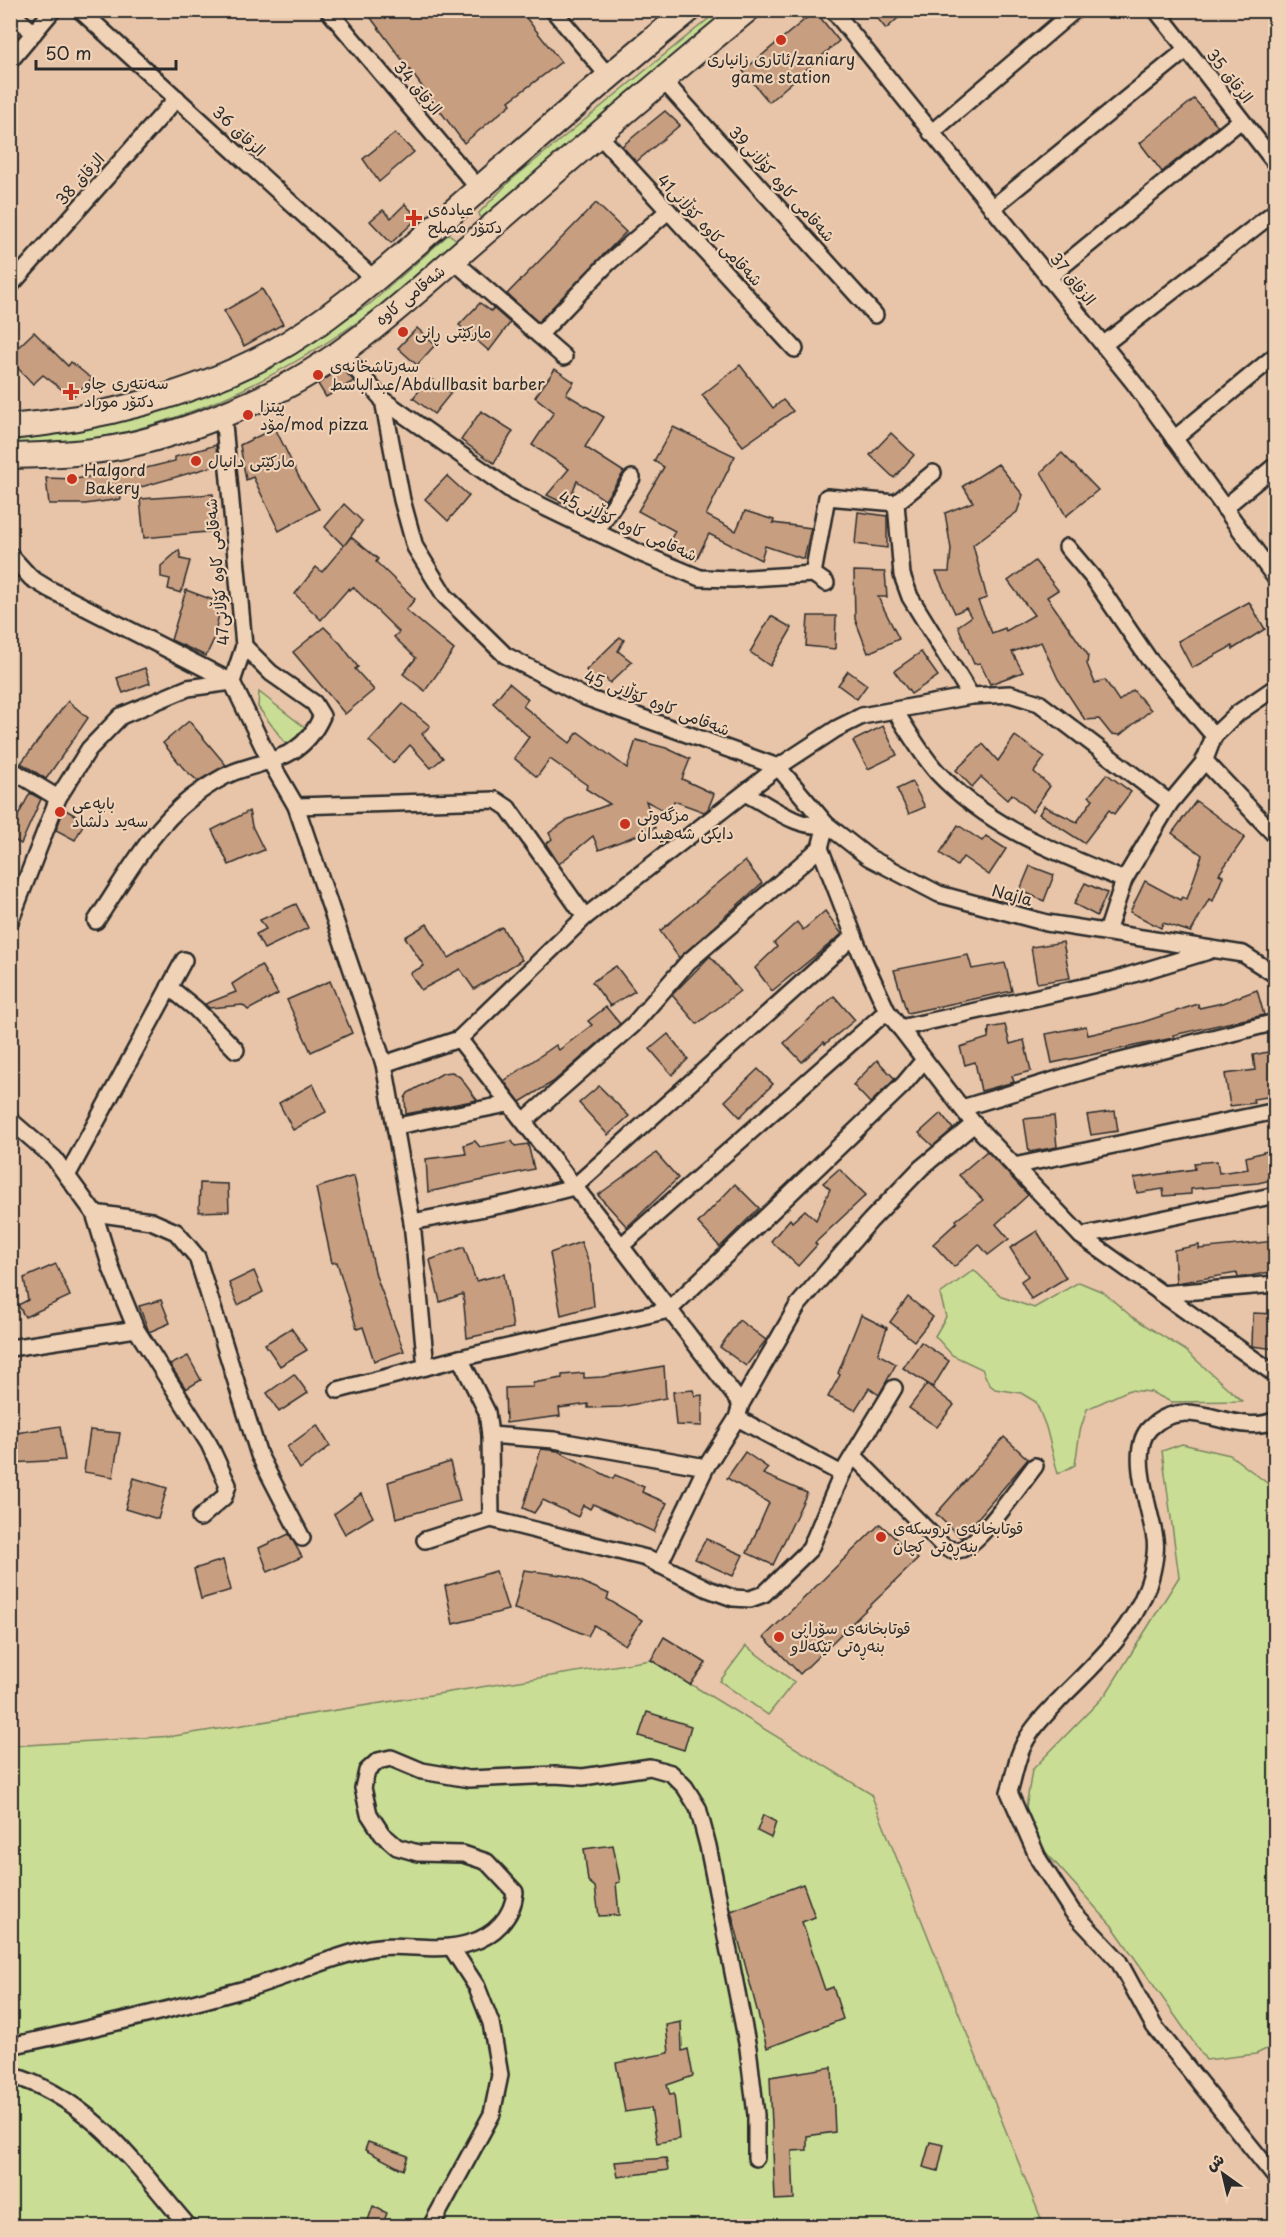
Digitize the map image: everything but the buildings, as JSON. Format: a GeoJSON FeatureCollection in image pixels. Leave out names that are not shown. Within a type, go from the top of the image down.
{"type":"FeatureCollection","features":[{"type":"Feature","properties":{"kind":"main road"},"geometry":{"type":"LineString","coordinates":[[10,427],[44,424],[111,411],[222,376],[291,340],[373,278],[689,10]]}},
{"type":"Feature","properties":{"kind":"main road","name":"شەقامی کاوە"},"geometry":{"type":"LineString","coordinates":[[10,456],[49,455],[120,447],[223,413],[289,384],[340,351],[453,260],[662,79],[747,10]]}},
{"type":"Feature","properties":{"kind":"main road"},"geometry":{"type":"LineString","coordinates":[[458,207],[483,234]]}},
{"type":"Feature","properties":{"kind":"street"},"geometry":{"type":"LineString","coordinates":[[10,62],[53,10]]}},
{"type":"Feature","properties":{"kind":"street","name":"الزقاق 36"},"geometry":{"type":"LineString","coordinates":[[80,10],[373,278]]}},
{"type":"Feature","properties":{"kind":"street","name":"الزقاق 34"},"geometry":{"type":"LineString","coordinates":[[328,10],[479,189]]}},
{"type":"Feature","properties":{"kind":"street"},"geometry":{"type":"LineString","coordinates":[[553,10],[609,77]]}},
{"type":"Feature","properties":{"kind":"street","name":"الزقاق 37"},"geometry":{"type":"LineString","coordinates":[[832,10],[1103,345],[1275,579]]}},
{"type":"Feature","properties":{"kind":"street"},"geometry":{"type":"LineString","coordinates":[[931,133],[1075,10]]}},
{"type":"Feature","properties":{"kind":"street","name":"الزقاق 35"},"geometry":{"type":"LineString","coordinates":[[1156,10],[1275,164]]}},
{"type":"Feature","properties":{"kind":"street"},"geometry":{"type":"LineString","coordinates":[[10,12],[34,33]]}},
{"type":"Feature","properties":{"kind":"street"},"geometry":{"type":"LineString","coordinates":[[992,208],[1186,50]]}},
{"type":"Feature","properties":{"kind":"street","name":"شەقامی کاوە کۆڵانی39"},"geometry":{"type":"LineString","coordinates":[[662,79],[875,315]]}},
{"type":"Feature","properties":{"kind":"street","name":"الزقاق 38"},"geometry":{"type":"LineString","coordinates":[[10,286],[177,98]]}},
{"type":"Feature","properties":{"kind":"street"},"geometry":{"type":"LineString","coordinates":[[1048,278],[1241,120]]}},
{"type":"Feature","properties":{"kind":"street","name":"شەقامی کاوە کۆڵانی41"},"geometry":{"type":"LineString","coordinates":[[598,134],[795,349]]}},
{"type":"Feature","properties":{"kind":"street"},"geometry":{"type":"LineString","coordinates":[[539,335],[607,264],[668,211]]}},
{"type":"Feature","properties":{"kind":"street"},"geometry":{"type":"LineString","coordinates":[[1103,345],[1275,211]]}},
{"type":"Feature","properties":{"kind":"street"},"geometry":{"type":"LineString","coordinates":[[453,260],[564,357]]}},
{"type":"Feature","properties":{"kind":"street","name":"شەقامی کاوە کۆڵانی45"},"geometry":{"type":"LineString","coordinates":[[340,351],[383,400],[515,493],[700,578],[819,579],[826,497],[896,504]]}},
{"type":"Feature","properties":{"kind":"street"},"geometry":{"type":"LineString","coordinates":[[1174,439],[1275,355]]}},
{"type":"Feature","properties":{"kind":"street","name":"شەقامی کاوە کۆڵانی 45"},"geometry":{"type":"LineString","coordinates":[[383,400],[402,500],[415,547],[445,596],[505,655],[585,697],[778,767]]}},
{"type":"Feature","properties":{"kind":"street","name":"شەقامی کاوە کۆڵانی47"},"geometry":{"type":"LineString","coordinates":[[223,413],[244,646],[232,682]]}},
{"type":"Feature","properties":{"kind":"street"},"geometry":{"type":"LineString","coordinates":[[1224,508],[1275,465]]}},
{"type":"Feature","properties":{"kind":"street"},"geometry":{"type":"LineString","coordinates":[[933,473],[896,504],[902,575],[910,597],[971,696]]}},
{"type":"Feature","properties":{"kind":"street"},"geometry":{"type":"LineString","coordinates":[[596,532],[632,478]]}},
{"type":"Feature","properties":{"kind":"street"},"geometry":{"type":"LineString","coordinates":[[1067,547],[1094,579],[1148,658],[1214,736]]}},
{"type":"Feature","properties":{"kind":"street"},"geometry":{"type":"LineString","coordinates":[[10,555],[31,578],[49,589],[232,682],[271,763],[296,806],[384,1064],[397,1126],[412,1222],[426,1367]]}},
{"type":"Feature","properties":{"kind":"street"},"geometry":{"type":"LineString","coordinates":[[96,921],[164,821],[192,797],[233,772],[271,763],[295,751],[322,716],[314,703],[271,673],[244,646]]}},
{"type":"Feature","properties":{"kind":"street"},"geometry":{"type":"LineString","coordinates":[[10,922],[58,798],[89,749],[121,716],[188,688],[232,682]]}},
{"type":"Feature","properties":{"kind":"street"},"geometry":{"type":"LineString","coordinates":[[1107,932],[1124,880],[1170,803],[1204,760],[1214,736],[1238,713],[1275,687]]}},
{"type":"Feature","properties":{"kind":"street"},"geometry":{"type":"LineString","coordinates":[[384,1064],[459,1039],[585,917],[778,767],[836,729],[862,716],[971,696],[1010,694],[1039,703],[1170,803]]}},
{"type":"Feature","properties":{"kind":"street"},"geometry":{"type":"LineString","coordinates":[[895,711],[936,770],[970,802],[1024,838],[1124,880]]}},
{"type":"Feature","properties":{"kind":"street"},"geometry":{"type":"LineString","coordinates":[[1204,760],[1275,836]]}},
{"type":"Feature","properties":{"kind":"street","name":"Najla"},"geometry":{"type":"LineString","coordinates":[[778,767],[826,824],[868,857],[939,894],[1047,923],[1242,954],[1275,975]]}},
{"type":"Feature","properties":{"kind":"street"},"geometry":{"type":"LineString","coordinates":[[10,769],[58,798]]}},
{"type":"Feature","properties":{"kind":"street"},"geometry":{"type":"LineString","coordinates":[[524,1121],[633,1025],[688,962],[820,848],[826,824],[814,827],[789,817],[746,794]]}},
{"type":"Feature","properties":{"kind":"street"},"geometry":{"type":"LineString","coordinates":[[296,806],[496,800],[508,808],[585,917]]}},
{"type":"Feature","properties":{"kind":"street"},"geometry":{"type":"LineString","coordinates":[[820,848],[854,936],[887,1011],[974,1124],[1081,1236],[1275,1374]]}},
{"type":"Feature","properties":{"kind":"street"},"geometry":{"type":"LineString","coordinates":[[412,1222],[511,1203],[574,1187],[854,936]]}},
{"type":"Feature","properties":{"kind":"street"},"geometry":{"type":"LineString","coordinates":[[900,1028],[1114,980],[1215,950]]}},
{"type":"Feature","properties":{"kind":"street"},"geometry":{"type":"LineString","coordinates":[[67,1176],[184,960]]}},
{"type":"Feature","properties":{"kind":"street"},"geometry":{"type":"LineString","coordinates":[[169,987],[196,1009],[236,1050]]}},
{"type":"Feature","properties":{"kind":"street"},"geometry":{"type":"LineString","coordinates":[[621,1246],[887,1011]]}},
{"type":"Feature","properties":{"kind":"street"},"geometry":{"type":"LineString","coordinates":[[962,1108],[1101,1066],[1275,1022]]}},
{"type":"Feature","properties":{"kind":"street"},"geometry":{"type":"LineString","coordinates":[[459,1039],[621,1246],[669,1310],[739,1411],[842,1474]]}},
{"type":"Feature","properties":{"kind":"street"},"geometry":{"type":"LineString","coordinates":[[338,1390],[460,1358],[669,1310],[903,1085],[924,1060]]}},
{"type":"Feature","properties":{"kind":"street"},"geometry":{"type":"LineString","coordinates":[[397,1126],[508,1104]]}},
{"type":"Feature","properties":{"kind":"street"},"geometry":{"type":"LineString","coordinates":[[1014,1166],[1275,1111]]}},
{"type":"Feature","properties":{"kind":"street"},"geometry":{"type":"LineString","coordinates":[[10,1120],[54,1158],[94,1214],[111,1268],[136,1329],[209,1444],[228,1485],[224,1497],[200,1518]]}},
{"type":"Feature","properties":{"kind":"street"},"geometry":{"type":"LineString","coordinates":[[658,1565],[706,1467],[798,1305],[870,1221],[921,1168],[974,1124]]}},
{"type":"Feature","properties":{"kind":"street"},"geometry":{"type":"LineString","coordinates":[[1081,1236],[1275,1196]]}},
{"type":"Feature","properties":{"kind":"street"},"geometry":{"type":"LineString","coordinates":[[94,1214],[151,1221],[176,1232],[197,1257],[259,1455],[302,1538]]}},
{"type":"Feature","properties":{"kind":"street"},"geometry":{"type":"LineString","coordinates":[[1161,1294],[1275,1284]]}},
{"type":"Feature","properties":{"kind":"street"},"geometry":{"type":"LineString","coordinates":[[11,1346],[136,1329]]}},
{"type":"Feature","properties":{"kind":"street"},"geometry":{"type":"LineString","coordinates":[[460,1358],[486,1412],[490,1435],[491,1519]]}},
{"type":"Feature","properties":{"kind":"street"},"geometry":{"type":"LineString","coordinates":[[425,1540],[491,1519],[646,1558],[734,1598],[750,1599],[764,1594],[810,1549],[842,1474],[894,1388]]}},
{"type":"Feature","properties":{"kind":"street"},"geometry":{"type":"LineString","coordinates":[[1275,1420],[1266,1425],[1250,1426],[1182,1411],[1161,1419],[1148,1430],[1142,1448],[1141,1477],[1155,1541],[1148,1587],[1125,1631],[1045,1715],[1023,1745],[1009,1792],[1039,1860],[1072,1911],[1118,1960],[1154,2026],[1275,2178]]}},
{"type":"Feature","properties":{"kind":"street"},"geometry":{"type":"LineString","coordinates":[[490,1435],[554,1440],[706,1467]]}},
{"type":"Feature","properties":{"kind":"street"},"geometry":{"type":"LineString","coordinates":[[854,1456],[944,1547],[952,1550],[962,1549],[979,1537],[1035,1466]]}},
{"type":"Feature","properties":{"kind":"street"},"geometry":{"type":"LineString","coordinates":[[10,2046],[135,2019],[252,1987],[369,1948],[451,1947],[472,1943],[497,1929],[514,1908],[514,1892],[487,1862],[463,1854],[418,1853],[397,1847],[382,1834],[369,1814],[363,1788],[366,1772],[378,1761],[391,1758],[422,1771],[469,1779],[555,1775],[583,1777],[650,1767],[672,1773],[685,1787],[698,1808],[708,1846],[748,2048],[756,2115],[756,2158]]}},
{"type":"Feature","properties":{"kind":"street"},"geometry":{"type":"LineString","coordinates":[[431,2226],[492,2114],[500,2075],[491,2023],[477,1987],[451,1947]]}},
{"type":"Feature","properties":{"kind":"street"},"geometry":{"type":"LineString","coordinates":[[10,2075],[62,2096],[88,2115],[123,2150],[188,2226]]}},
{"type":"Feature","properties":{"kind":"green space"},"geometry":{"type":"Polygon","coordinates":[[[718,11],[733,11],[485,221],[481,220],[479,213],[510,181],[718,11]]]}},
{"type":"Feature","properties":{"kind":"green space"},"geometry":{"type":"Polygon","coordinates":[[[449,234],[458,241],[384,303],[309,354],[240,391],[168,420],[130,431],[82,441],[11,448],[11,435],[294,352],[371,303],[449,234]]]}},
{"type":"Feature","properties":{"kind":"green space"},"geometry":{"type":"Polygon","coordinates":[[[259,692],[308,730],[288,747],[258,707],[259,692]]]}},
{"type":"Feature","properties":{"kind":"green space"},"geometry":{"type":"Polygon","coordinates":[[[974,1270],[1002,1297],[1034,1308],[1079,1282],[1103,1292],[1132,1317],[1185,1350],[1242,1401],[1171,1402],[1151,1392],[1129,1390],[1087,1409],[1080,1431],[1075,1465],[1058,1474],[1046,1427],[1036,1402],[1021,1393],[995,1389],[989,1384],[982,1369],[952,1355],[935,1336],[946,1317],[940,1294],[974,1270]]]}},
{"type":"Feature","properties":{"kind":"green space"},"geometry":{"type":"Polygon","coordinates":[[[1182,1444],[1230,1455],[1275,1489],[1275,2045],[1256,2054],[1206,2060],[1113,1927],[1023,1827],[1032,1770],[1106,1694],[1179,1577],[1162,1451],[1182,1444]]]}},
{"type":"Feature","properties":{"kind":"green space"},"geometry":{"type":"Polygon","coordinates":[[[746,1646],[794,1682],[768,1715],[720,1681],[746,1646]]]}},
{"type":"Feature","properties":{"kind":"green space"},"geometry":{"type":"Polygon","coordinates":[[[651,1660],[871,1794],[1044,2226],[11,2226],[11,1746],[174,1736],[651,1660]]]}},
{"type":"Feature","properties":{"kind":"place","name":"ئاتاری زانیاری/zaniary game station"},"geometry":{"type":"Point","coordinates":[781,40]}},
{"type":"Feature","properties":{"kind":"place","name":"عیادەی دکتۆر مصلح"},"geometry":{"type":"Point","coordinates":[414,218]}},
{"type":"Feature","properties":{"kind":"place","name":"مارکێتی ڕانی"},"geometry":{"type":"Point","coordinates":[403,332]}},
{"type":"Feature","properties":{"kind":"place","name":"سەرتاشخانەی عبدالباسط/Abdullbasit barber"},"geometry":{"type":"Point","coordinates":[318,375]}},
{"type":"Feature","properties":{"kind":"place","name":"سەنتەری چاو دکتۆر موراد"},"geometry":{"type":"Point","coordinates":[71,392]}},
{"type":"Feature","properties":{"kind":"place","name":"پیتزا مۆد/mod pizza"},"geometry":{"type":"Point","coordinates":[248,415]}},
{"type":"Feature","properties":{"kind":"place","name":"مارکێتی دانیال"},"geometry":{"type":"Point","coordinates":[196,461]}},
{"type":"Feature","properties":{"kind":"place","name":"Halgord Bakery"},"geometry":{"type":"Point","coordinates":[72,479]}},
{"type":"Feature","properties":{"kind":"place","name":"بایەعی سەید دڵشاد"},"geometry":{"type":"Point","coordinates":[60,812]}},
{"type":"Feature","properties":{"kind":"place","name":"مزگەوتی دایکی شەهیدان"},"geometry":{"type":"Point","coordinates":[625,824]}},
{"type":"Feature","properties":{"kind":"place","name":"قوتابخانەی تروسکەی بنەڕەتی کچان"},"geometry":{"type":"Point","coordinates":[881,1537]}},
{"type":"Feature","properties":{"kind":"place","name":"قوتابخانەی سۆرانی بنەڕەتی تێکەڵاو"},"geometry":{"type":"Point","coordinates":[779,1637]}}]}
